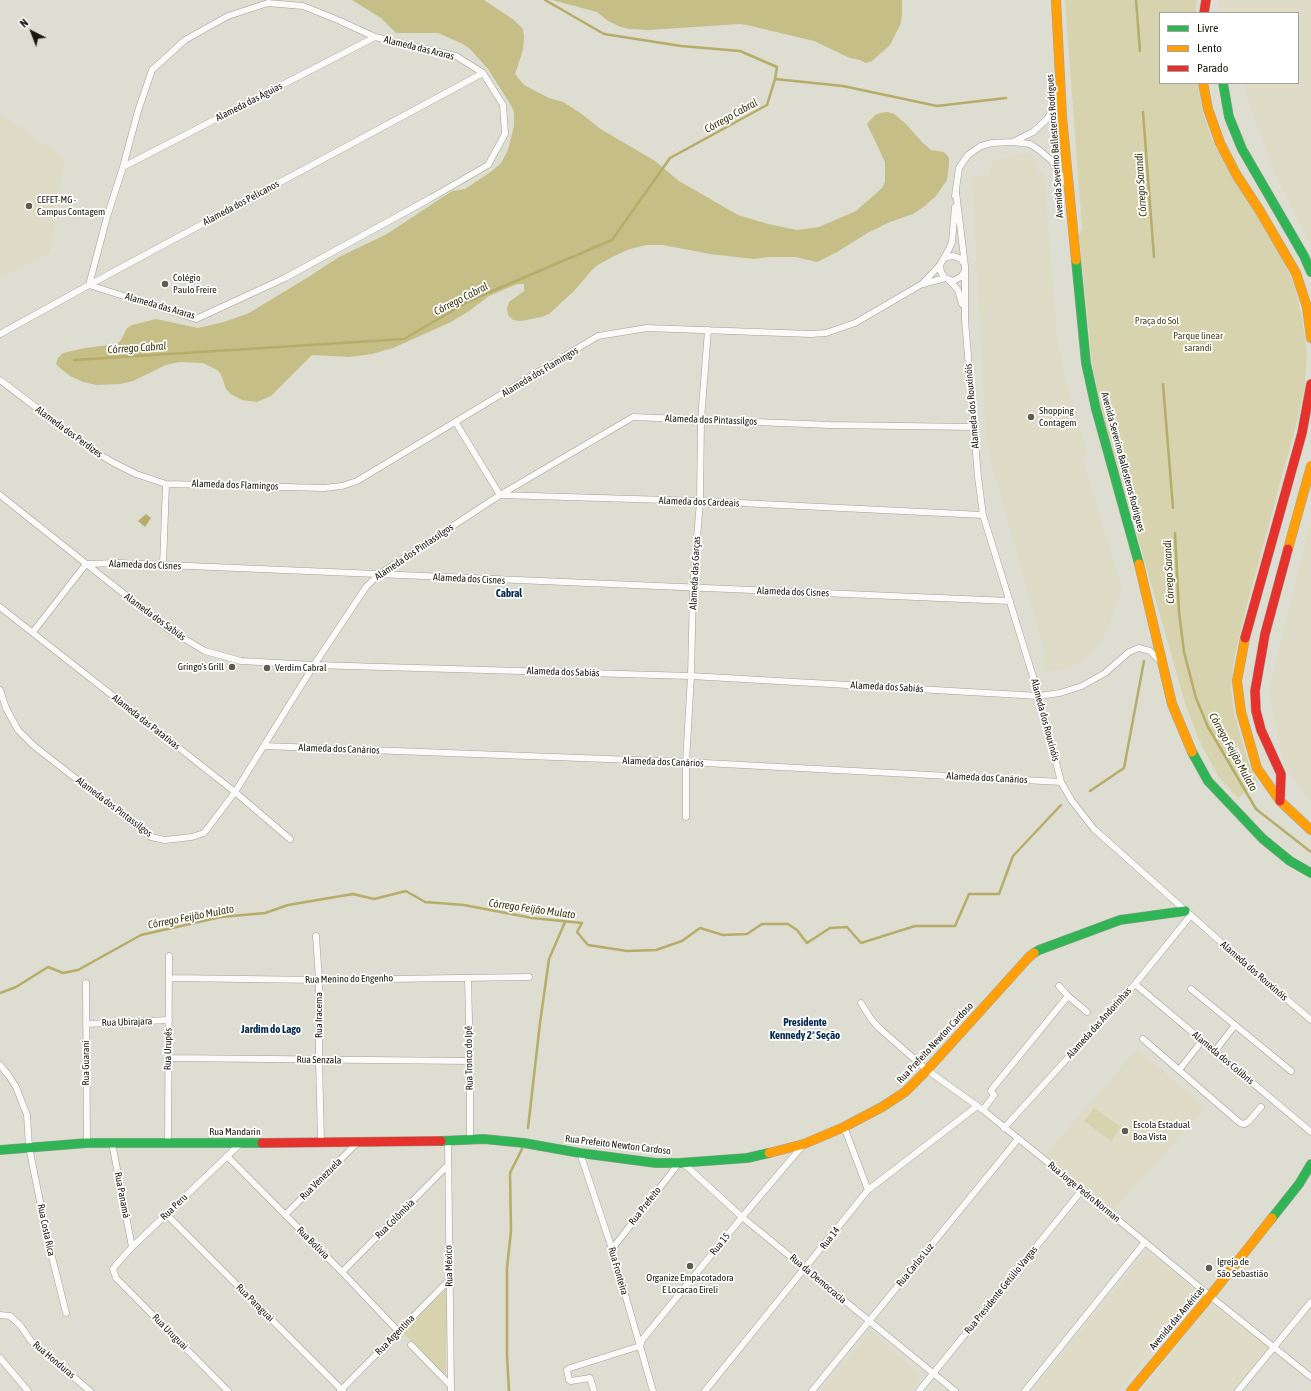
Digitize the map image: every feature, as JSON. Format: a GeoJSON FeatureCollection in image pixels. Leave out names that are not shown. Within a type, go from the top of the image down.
{"type":"FeatureCollection","features":[{"type":"Feature","properties":{"kind":"main road","name":"Avenida Severino Ballesteros Rodrigues"},"geometry":{"type":"LineString","coordinates":[[1056,0],[1062,117],[1088,374],[1096,409],[1139,563],[1172,704],[1188,744],[1208,781],[1263,839],[1290,861],[1311,872]]}},
{"type":"Feature","properties":{"kind":"main road"},"geometry":{"type":"LineString","coordinates":[[1204,12],[1206,0]]}},
{"type":"Feature","properties":{"kind":"main road"},"geometry":{"type":"LineString","coordinates":[[1202,84],[1208,109],[1220,144],[1236,174],[1260,211],[1296,273],[1307,307],[1311,338]]}},
{"type":"Feature","properties":{"kind":"main road"},"geometry":{"type":"LineString","coordinates":[[1223,84],[1229,117],[1242,149],[1304,256],[1311,272]]}},
{"type":"Feature","properties":{"kind":"main road"},"geometry":{"type":"LineString","coordinates":[[1311,384],[1302,433],[1243,646],[1237,680],[1241,712],[1257,768],[1280,801],[1311,830]]}},
{"type":"Feature","properties":{"kind":"main road"},"geometry":{"type":"LineString","coordinates":[[1280,801],[1281,774],[1261,730],[1256,711],[1255,691],[1265,634],[1311,466]]}},
{"type":"Feature","properties":{"kind":"main road","name":"Rua Prefeito Newton Cardoso"},"geometry":{"type":"LineString","coordinates":[[470,1139],[524,1143],[580,1153],[656,1163],[681,1163],[747,1158],[804,1144],[844,1127],[882,1107],[905,1092],[927,1070],[1029,957],[1039,950],[1120,920],[1188,913]]}},
{"type":"Feature","properties":{"kind":"main road","name":"Rua Mandarin"},"geometry":{"type":"LineString","coordinates":[[0,1150],[87,1143],[357,1143],[448,1141],[470,1139]]}},
{"type":"Feature","properties":{"kind":"main road","name":"Avenida das Américas"},"geometry":{"type":"LineString","coordinates":[[1131,1391],[1210,1296],[1299,1184],[1311,1164]]}},
{"type":"Feature","properties":{"kind":"main road","name":"Avenida das Américas"},"geometry":{"type":"LineString","coordinates":[[1299,1184],[1311,1173]]}},
{"type":"Feature","properties":{"kind":"street","name":"Alameda das Araras"},"geometry":{"type":"LineString","coordinates":[[268,3],[303,6],[375,37],[456,56],[483,72],[503,106],[504,134],[488,165],[286,278],[196,319],[89,285],[138,111],[152,70],[185,40],[228,16],[268,3]]}},
{"type":"Feature","properties":{"kind":"street","name":"Alameda das Águias"},"geometry":{"type":"LineString","coordinates":[[123,167],[375,37]]}},
{"type":"Feature","properties":{"kind":"street","name":"Alameda dos Pelicanos"},"geometry":{"type":"LineString","coordinates":[[0,334],[483,72]]}},
{"type":"Feature","properties":{"kind":"street"},"geometry":{"type":"LineString","coordinates":[[1013,142],[1033,132],[1047,119],[1054,106],[1061,83]]}},
{"type":"Feature","properties":{"kind":"street"},"geometry":{"type":"LineString","coordinates":[[956,192],[965,270],[964,274],[957,280],[947,279],[940,272],[942,262],[952,242],[956,192],[959,168],[968,155],[981,146],[992,143],[1013,142],[1030,144],[1051,160],[1069,188]]}},
{"type":"Feature","properties":{"kind":"street"},"geometry":{"type":"LineString","coordinates":[[942,262],[947,257],[954,256],[964,262]]}},
{"type":"Feature","properties":{"kind":"street","name":"Alameda dos Flamingos"},"geometry":{"type":"LineString","coordinates":[[166,484],[324,488],[342,486],[357,481],[456,423],[598,336],[647,328],[811,334],[826,333],[855,323],[922,284],[942,262]]}},
{"type":"Feature","properties":{"kind":"street","name":"Alameda dos Rouxinóis"},"geometry":{"type":"LineString","coordinates":[[965,270],[965,320],[978,477],[983,515],[1039,696],[1061,782],[1074,805],[1094,829],[1311,1020]]}},
{"type":"Feature","properties":{"kind":"street","name":"Alameda dos Flamingos"},"geometry":{"type":"LineString","coordinates":[[922,284],[947,279]]}},
{"type":"Feature","properties":{"kind":"street","name":"Alameda dos Rouxinóis"},"geometry":{"type":"LineString","coordinates":[[947,279],[960,294],[965,320]]}},
{"type":"Feature","properties":{"kind":"street","name":"Alameda das Garças"},"geometry":{"type":"LineString","coordinates":[[686,817],[686,762],[692,676],[693,588],[700,501],[701,420],[708,330]]}},
{"type":"Feature","properties":{"kind":"street","name":"Alameda dos Perdizes"},"geometry":{"type":"LineString","coordinates":[[2,382],[92,450],[136,474],[166,484]]}},
{"type":"Feature","properties":{"kind":"street","name":"Alameda dos Pintassilgos"},"geometry":{"type":"LineString","coordinates":[[0,690],[6,708],[18,730],[34,746],[151,837],[164,840],[192,837],[204,833],[235,792],[314,665],[366,587],[378,575],[500,495],[634,416],[830,425],[974,427]]}},
{"type":"Feature","properties":{"kind":"street"},"geometry":{"type":"LineString","coordinates":[[456,423],[500,495]]}},
{"type":"Feature","properties":{"kind":"street"},"geometry":{"type":"LineString","coordinates":[[163,566],[166,484]]}},
{"type":"Feature","properties":{"kind":"street","name":"Alameda dos Sabiás"},"geometry":{"type":"LineString","coordinates":[[0,495],[168,629],[205,651],[241,661],[314,665],[692,676],[1039,696],[1060,693],[1082,686],[1105,672],[1129,652],[1139,648],[1150,651],[1162,663]]}},
{"type":"Feature","properties":{"kind":"street","name":"Alameda dos Cardeais"},"geometry":{"type":"LineString","coordinates":[[500,495],[700,501],[983,515]]}},
{"type":"Feature","properties":{"kind":"street","name":"Alameda dos Cisnes"},"geometry":{"type":"LineString","coordinates":[[86,564],[119,563],[1010,601]]}},
{"type":"Feature","properties":{"kind":"street"},"geometry":{"type":"LineString","coordinates":[[33,632],[86,564]]}},
{"type":"Feature","properties":{"kind":"street","name":"Alameda das Patativas"},"geometry":{"type":"LineString","coordinates":[[0,607],[235,792],[290,839]]}},
{"type":"Feature","properties":{"kind":"street","name":"Alameda dos Canários"},"geometry":{"type":"LineString","coordinates":[[264,746],[686,762],[1061,782]]}},
{"type":"Feature","properties":{"kind":"street","name":"Alameda das Andorinhas"},"geometry":{"type":"LineString","coordinates":[[1004,1128],[1135,984],[1188,913]]}},
{"type":"Feature","properties":{"kind":"street","name":"Rua Iracema"},"geometry":{"type":"LineString","coordinates":[[316,936],[319,980],[321,1142]]}},
{"type":"Feature","properties":{"kind":"street","name":"Rua Urupês"},"geometry":{"type":"LineString","coordinates":[[168,1143],[169,956]]}},
{"type":"Feature","properties":{"kind":"street","name":"Rua Menino do Engenho"},"geometry":{"type":"LineString","coordinates":[[170,978],[319,980],[529,977]]}},
{"type":"Feature","properties":{"kind":"street","name":"Rua Tronco do Ipê"},"geometry":{"type":"LineString","coordinates":[[468,978],[470,1139]]}},
{"type":"Feature","properties":{"kind":"street","name":"Rua Guarani"},"geometry":{"type":"LineString","coordinates":[[86,983],[87,1143]]}},
{"type":"Feature","properties":{"kind":"street","name":"Alameda dos Colíbris"},"geometry":{"type":"LineString","coordinates":[[1135,984],[1311,1132]]}},
{"type":"Feature","properties":{"kind":"street"},"geometry":{"type":"LineString","coordinates":[[1059,986],[1068,996],[1087,1012]]}},
{"type":"Feature","properties":{"kind":"street"},"geometry":{"type":"LineString","coordinates":[[1192,989],[1291,1071]]}},
{"type":"Feature","properties":{"kind":"street"},"geometry":{"type":"LineString","coordinates":[[983,1110],[994,1095],[991,1091],[992,1089],[1068,996]]}},
{"type":"Feature","properties":{"kind":"street","name":"Rua Jorge Pedro Norman"},"geometry":{"type":"LineString","coordinates":[[861,1003],[871,1019],[927,1070],[983,1110],[1311,1377]]}},
{"type":"Feature","properties":{"kind":"street","name":"Rua Ubirajara"},"geometry":{"type":"LineString","coordinates":[[86,1024],[169,1020]]}},
{"type":"Feature","properties":{"kind":"street"},"geometry":{"type":"LineString","coordinates":[[1215,1051],[1235,1025]]}},
{"type":"Feature","properties":{"kind":"street"},"geometry":{"type":"LineString","coordinates":[[1143,1039],[1240,1123],[1244,1124],[1248,1122],[1262,1107]]}},
{"type":"Feature","properties":{"kind":"street"},"geometry":{"type":"LineString","coordinates":[[1178,1070],[1202,1041]]}},
{"type":"Feature","properties":{"kind":"street","name":"Rua Senzala"},"geometry":{"type":"LineString","coordinates":[[168,1058],[470,1061]]}},
{"type":"Feature","properties":{"kind":"street","name":"Rua Costa Rica"},"geometry":{"type":"LineString","coordinates":[[0,1065],[9,1076],[22,1099],[28,1115],[29,1147],[48,1241],[66,1312]]}},
{"type":"Feature","properties":{"kind":"street","name":"Rua 14"},"geometry":{"type":"LineString","coordinates":[[705,1391],[868,1190],[976,1106]]}},
{"type":"Feature","properties":{"kind":"street"},"geometry":{"type":"LineString","coordinates":[[844,1127],[868,1190]]}},
{"type":"Feature","properties":{"kind":"street","name":"Rua Carlos Luz"},"geometry":{"type":"LineString","coordinates":[[812,1391],[1018,1139]]}},
{"type":"Feature","properties":{"kind":"street","name":"Rua México"},"geometry":{"type":"LineString","coordinates":[[448,1141],[447,1166],[451,1388]]}},
{"type":"Feature","properties":{"kind":"street","name":"Rua Panamá"},"geometry":{"type":"LineString","coordinates":[[112,1143],[132,1247]]}},
{"type":"Feature","properties":{"kind":"street","name":"Rua Venezuela"},"geometry":{"type":"LineString","coordinates":[[285,1215],[357,1143]]}},
{"type":"Feature","properties":{"kind":"street","name":"Rua Peru"},"geometry":{"type":"LineString","coordinates":[[114,1273],[113,1269],[132,1247],[240,1144]]}},
{"type":"Feature","properties":{"kind":"street","name":"Rua 15"},"geometry":{"type":"LineString","coordinates":[[640,1346],[642,1340],[742,1217],[804,1144]]}},
{"type":"Feature","properties":{"kind":"street","name":"Rua Fronteira"},"geometry":{"type":"LineString","coordinates":[[580,1153],[612,1249],[653,1391]]}},
{"type":"Feature","properties":{"kind":"street","name":"Rua Bolívia"},"geometry":{"type":"LineString","coordinates":[[227,1156],[398,1331]]}},
{"type":"Feature","properties":{"kind":"street","name":"Rua da Democracia"},"geometry":{"type":"LineString","coordinates":[[681,1163],[742,1217],[955,1391]]}},
{"type":"Feature","properties":{"kind":"street","name":"Rua Prefeito"},"geometry":{"type":"LineString","coordinates":[[612,1249],[681,1163]]}},
{"type":"Feature","properties":{"kind":"street","name":"Rua Colômbia"},"geometry":{"type":"LineString","coordinates":[[342,1272],[447,1166]]}},
{"type":"Feature","properties":{"kind":"street","name":"Rua Presidente Getúlio Vargas"},"geometry":{"type":"LineString","coordinates":[[919,1391],[1082,1190]]}},
{"type":"Feature","properties":{"kind":"street","name":"Rua Paraguai"},"geometry":{"type":"LineString","coordinates":[[167,1215],[342,1390]]}},
{"type":"Feature","properties":{"kind":"street"},"geometry":{"type":"LineString","coordinates":[[1025,1391],[1145,1242]]}},
{"type":"Feature","properties":{"kind":"street","name":"Rua Uruguai"},"geometry":{"type":"LineString","coordinates":[[114,1273],[116,1278],[228,1391]]}},
{"type":"Feature","properties":{"kind":"street","name":"Rua Argentina"},"geometry":{"type":"LineString","coordinates":[[342,1390],[450,1279]]}},
{"type":"Feature","properties":{"kind":"street"},"geometry":{"type":"LineString","coordinates":[[1238,1391],[1311,1302]]}},
{"type":"Feature","properties":{"kind":"street","name":"Rua Honduras"},"geometry":{"type":"LineString","coordinates":[[0,1315],[10,1316],[20,1325],[31,1341],[90,1391]]}},
{"type":"Feature","properties":{"kind":"street"},"geometry":{"type":"LineString","coordinates":[[412,1345],[451,1388]]}},
{"type":"Feature","properties":{"kind":"street"},"geometry":{"type":"LineString","coordinates":[[594,1391],[590,1378],[571,1381],[567,1370],[640,1346]]}},
{"type":"Feature","properties":{"kind":"street"},"geometry":{"type":"LineString","coordinates":[[0,1358],[28,1391]]}},
{"type":"Feature","properties":{"kind":"street"},"geometry":{"type":"LineString","coordinates":[[79,1391],[85,1386]]}},
{"type":"Feature","properties":{"kind":"shaded area"},"geometry":{"type":"Polygon","coordinates":[[[352,0],[484,0],[514,20],[523,29],[523,50],[515,74],[524,85],[549,98],[563,102],[582,114],[599,128],[655,161],[679,181],[738,215],[768,224],[797,230],[819,227],[856,211],[882,188],[885,182],[885,162],[867,124],[875,115],[880,113],[888,112],[894,114],[905,123],[931,150],[944,152],[949,158],[947,180],[936,196],[913,214],[890,222],[869,232],[837,252],[817,262],[795,257],[769,257],[754,259],[710,254],[663,245],[646,245],[630,249],[598,265],[574,291],[549,314],[542,317],[521,321],[513,320],[508,315],[507,308],[509,302],[524,291],[524,284],[517,284],[489,296],[451,322],[393,348],[372,354],[349,357],[312,355],[271,396],[257,402],[242,400],[231,394],[226,389],[221,374],[217,370],[203,363],[179,362],[166,365],[133,381],[120,384],[97,385],[83,382],[70,376],[56,364],[58,358],[63,353],[85,348],[117,344],[121,340],[127,328],[132,325],[156,319],[198,328],[224,322],[249,313],[339,257],[387,234],[452,191],[465,189],[492,171],[501,163],[509,146],[514,126],[514,113],[512,107],[488,69],[470,49],[463,44],[438,33],[396,33],[381,18],[352,0]]]}},
{"type":"Feature","properties":{"kind":"shaded area"},"geometry":{"type":"Polygon","coordinates":[[[552,0],[902,0],[902,16],[900,25],[890,45],[872,61],[866,63],[850,58],[814,41],[747,25],[740,24],[648,30],[629,29],[608,21],[597,12],[552,0]]]}},
{"type":"Feature","properties":{"kind":"shaded area"},"geometry":{"type":"Polygon","coordinates":[[[1220,0],[1311,0],[1311,245],[1274,172],[1247,99],[1243,84],[1299,84],[1299,12],[1217,12],[1220,0]]]}},
{"type":"Feature","properties":{"kind":"shaded area","name":"CEFET-MG - Campus Contagem"},"geometry":{"type":"Polygon","coordinates":[[[0,113],[65,159],[50,253],[0,278],[0,113]]]}},
{"type":"Feature","properties":{"kind":"shaded area","name":"Shopping Contagem"},"geometry":{"type":"Polygon","coordinates":[[[1027,153],[1032,155],[1036,161],[1038,173],[1044,172],[1057,338],[1067,386],[1088,454],[1082,457],[1122,588],[1108,629],[1100,643],[1089,655],[1067,669],[1044,671],[1044,650],[994,473],[986,438],[972,177],[990,175],[990,166],[997,159],[1027,153]]]}},
{"type":"Feature","properties":{"kind":"shaded area"},"geometry":{"type":"Polygon","coordinates":[[[146,514],[151,518],[145,527],[138,521],[146,514]]]}},
{"type":"Feature","properties":{"kind":"shaded area"},"geometry":{"type":"Polygon","coordinates":[[[1311,520],[1311,803],[1285,767],[1269,692],[1311,520]]]}},
{"type":"Feature","properties":{"kind":"shaded area","name":"Escola Estadual Boa Vista"},"geometry":{"type":"Polygon","coordinates":[[[1137,1049],[1205,1108],[1113,1211],[1045,1155],[1137,1049]]]}},
{"type":"Feature","properties":{"kind":"shaded area"},"geometry":{"type":"Polygon","coordinates":[[[1147,1252],[1198,1291],[1119,1391],[1032,1391],[1147,1252]]]}},
{"type":"Feature","properties":{"kind":"shaded area"},"geometry":{"type":"Polygon","coordinates":[[[1210,1304],[1271,1349],[1236,1391],[1141,1391],[1210,1304]]]}},
{"type":"Feature","properties":{"kind":"shaded area"},"geometry":{"type":"Polygon","coordinates":[[[871,1331],[921,1377],[911,1391],[822,1391],[871,1331]]]}},
{"type":"Feature","properties":{"kind":"green space","name":"Parque linear sarandi"},"geometry":{"type":"Polygon","coordinates":[[[1065,0],[1197,0],[1195,12],[1159,12],[1159,84],[1197,84],[1203,113],[1212,139],[1225,164],[1260,217],[1294,283],[1302,318],[1307,352],[1305,386],[1297,421],[1245,612],[1234,659],[1231,687],[1234,713],[1248,761],[1258,783],[1238,798],[1218,776],[1198,738],[1185,703],[1101,407],[1092,363],[1079,235],[1082,228],[1065,0]]]}},
{"type":"Feature","properties":{"kind":"green space"},"geometry":{"type":"Polygon","coordinates":[[[1094,1108],[1121,1127],[1111,1141],[1084,1121],[1094,1108]]]}},
{"type":"Feature","properties":{"kind":"green space"},"geometry":{"type":"Polygon","coordinates":[[[447,1288],[446,1375],[402,1332],[447,1288]]]}},
{"type":"Feature","properties":{"kind":"waterway","name":"Córrego Cabral"},"geometry":{"type":"LineString","coordinates":[[545,0],[604,34],[681,46],[740,51],[777,67],[775,79],[843,86],[937,106],[1006,98]]}},
{"type":"Feature","properties":{"kind":"waterway","name":"Córrego Sarandi"},"geometry":{"type":"LineString","coordinates":[[1136,0],[1140,51]]}},
{"type":"Feature","properties":{"kind":"waterway","name":"Córrego Cabral"},"geometry":{"type":"LineString","coordinates":[[74,360],[404,339],[469,301],[612,240],[670,158],[767,105],[775,79]]}},
{"type":"Feature","properties":{"kind":"waterway","name":"Córrego Sarandi"},"geometry":{"type":"LineString","coordinates":[[1143,112],[1154,257]]}},
{"type":"Feature","properties":{"kind":"waterway","name":"Córrego Sarandi"},"geometry":{"type":"LineString","coordinates":[[1163,384],[1173,508]]}},
{"type":"Feature","properties":{"kind":"waterway","name":"Córrego Feijão Mulato"},"geometry":{"type":"LineString","coordinates":[[1175,533],[1179,612],[1184,652],[1196,698],[1208,727],[1256,809],[1311,852]]}},
{"type":"Feature","properties":{"kind":"waterway","name":"Córrego Feijão Mulato"},"geometry":{"type":"LineString","coordinates":[[1090,791],[1124,768],[1144,661]]}},
{"type":"Feature","properties":{"kind":"waterway","name":"Córrego Feijão Mulato"},"geometry":{"type":"LineString","coordinates":[[0,993],[16,987],[48,967],[63,973],[78,970],[141,935],[221,917],[265,913],[288,905],[353,894],[374,899],[406,891],[425,902],[464,905],[532,918],[582,923],[577,932],[588,945],[627,951],[656,950],[682,941],[700,928],[723,935],[747,934],[762,924],[788,924],[797,930],[807,943],[830,928],[847,927],[861,943],[915,926],[955,926],[969,894],[999,894],[1013,856],[1061,805]]}},
{"type":"Feature","properties":{"kind":"waterway"},"geometry":{"type":"LineString","coordinates":[[528,1128],[549,959],[565,922]]}},
{"type":"Feature","properties":{"kind":"waterway"},"geometry":{"type":"LineString","coordinates":[[509,1391],[507,1355],[507,1268],[511,1231],[510,1173],[522,1149]]}},
{"type":"Feature","properties":{"kind":"traffic: fast"},"geometry":{"type":"LineString","coordinates":[[1223,84],[1229,117],[1242,149],[1304,256],[1311,272]]}},
{"type":"Feature","properties":{"kind":"traffic: fast"},"geometry":{"type":"LineString","coordinates":[[1076,260],[1086,363],[1096,409],[1139,564]]}},
{"type":"Feature","properties":{"kind":"traffic: fast"},"geometry":{"type":"LineString","coordinates":[[1192,752],[1208,781],[1263,839],[1290,861],[1311,873]]}},
{"type":"Feature","properties":{"kind":"traffic: fast"},"geometry":{"type":"LineString","coordinates":[[1034,953],[1120,920],[1185,911]]}},
{"type":"Feature","properties":{"kind":"traffic: fast"},"geometry":{"type":"LineString","coordinates":[[441,1141],[484,1139],[524,1143],[580,1153],[656,1163],[679,1163],[747,1158],[769,1153]]}},
{"type":"Feature","properties":{"kind":"traffic: fast"},"geometry":{"type":"LineString","coordinates":[[0,1150],[87,1143],[262,1143]]}},
{"type":"Feature","properties":{"kind":"traffic: fast"},"geometry":{"type":"LineString","coordinates":[[1272,1218],[1299,1184],[1311,1164]]}},
{"type":"Feature","properties":{"kind":"traffic: slow"},"geometry":{"type":"LineString","coordinates":[[1056,0],[1062,117],[1076,260]]}},
{"type":"Feature","properties":{"kind":"traffic: slow"},"geometry":{"type":"LineString","coordinates":[[1203,84],[1208,109],[1220,143],[1236,174],[1260,211],[1296,273],[1307,307],[1311,338]]}},
{"type":"Feature","properties":{"kind":"traffic: slow"},"geometry":{"type":"LineString","coordinates":[[1288,549],[1311,466]]}},
{"type":"Feature","properties":{"kind":"traffic: slow"},"geometry":{"type":"LineString","coordinates":[[1139,564],[1172,704],[1192,752]]}},
{"type":"Feature","properties":{"kind":"traffic: slow"},"geometry":{"type":"LineString","coordinates":[[1245,638],[1237,681],[1241,712],[1257,768],[1280,801],[1311,830]]}},
{"type":"Feature","properties":{"kind":"traffic: slow"},"geometry":{"type":"LineString","coordinates":[[769,1153],[804,1144],[844,1127],[882,1107],[905,1092],[1034,953]]}},
{"type":"Feature","properties":{"kind":"traffic: slow"},"geometry":{"type":"LineString","coordinates":[[1131,1391],[1210,1296],[1272,1218]]}},
{"type":"Feature","properties":{"kind":"traffic: jam"},"geometry":{"type":"LineString","coordinates":[[1204,12],[1206,0]]}},
{"type":"Feature","properties":{"kind":"traffic: jam"},"geometry":{"type":"LineString","coordinates":[[1245,638],[1302,433],[1311,384]]}},
{"type":"Feature","properties":{"kind":"traffic: jam"},"geometry":{"type":"LineString","coordinates":[[1280,801],[1281,774],[1261,730],[1256,711],[1255,691],[1265,634],[1288,549]]}},
{"type":"Feature","properties":{"kind":"traffic: jam"},"geometry":{"type":"LineString","coordinates":[[262,1143],[441,1141]]}},
{"type":"Feature","properties":{"kind":"place","name":"CEFET-MG - Campus Contagem"},"geometry":{"type":"Point","coordinates":[29,206]}},
{"type":"Feature","properties":{"kind":"place","name":"Colégio Paulo Freire"},"geometry":{"type":"Point","coordinates":[165,284]}},
{"type":"Feature","properties":{"kind":"place","name":"Shopping Contagem"},"geometry":{"type":"Point","coordinates":[1031,417]}},
{"type":"Feature","properties":{"kind":"place","name":"Gringo's Grill"},"geometry":{"type":"Point","coordinates":[232,667]}},
{"type":"Feature","properties":{"kind":"place","name":"Verdim Cabral"},"geometry":{"type":"Point","coordinates":[267,668]}},
{"type":"Feature","properties":{"kind":"place","name":"Escola Estadual Boa Vista"},"geometry":{"type":"Point","coordinates":[1125,1131]}},
{"type":"Feature","properties":{"kind":"place","name":"Organize Empacotadora E Locacao Eireli"},"geometry":{"type":"Point","coordinates":[690,1266]}},
{"type":"Feature","properties":{"kind":"place","name":"Igreja de São Sebastião"},"geometry":{"type":"Point","coordinates":[1209,1268]}},
{"type":"Feature","properties":{"kind":"district","name":"Cabral"},"geometry":{"type":"Point","coordinates":[509,594]}},
{"type":"Feature","properties":{"kind":"district","name":"Presidente Kennedy 2ª Seção"},"geometry":{"type":"Point","coordinates":[805,1029]}},
{"type":"Feature","properties":{"kind":"district","name":"Jardim do Lago"},"geometry":{"type":"Point","coordinates":[271,1030]}},
{"type":"Feature","properties":{"kind":"park label","name":"Praça do Sol"},"geometry":{"type":"Point","coordinates":[1157,321]}}]}
